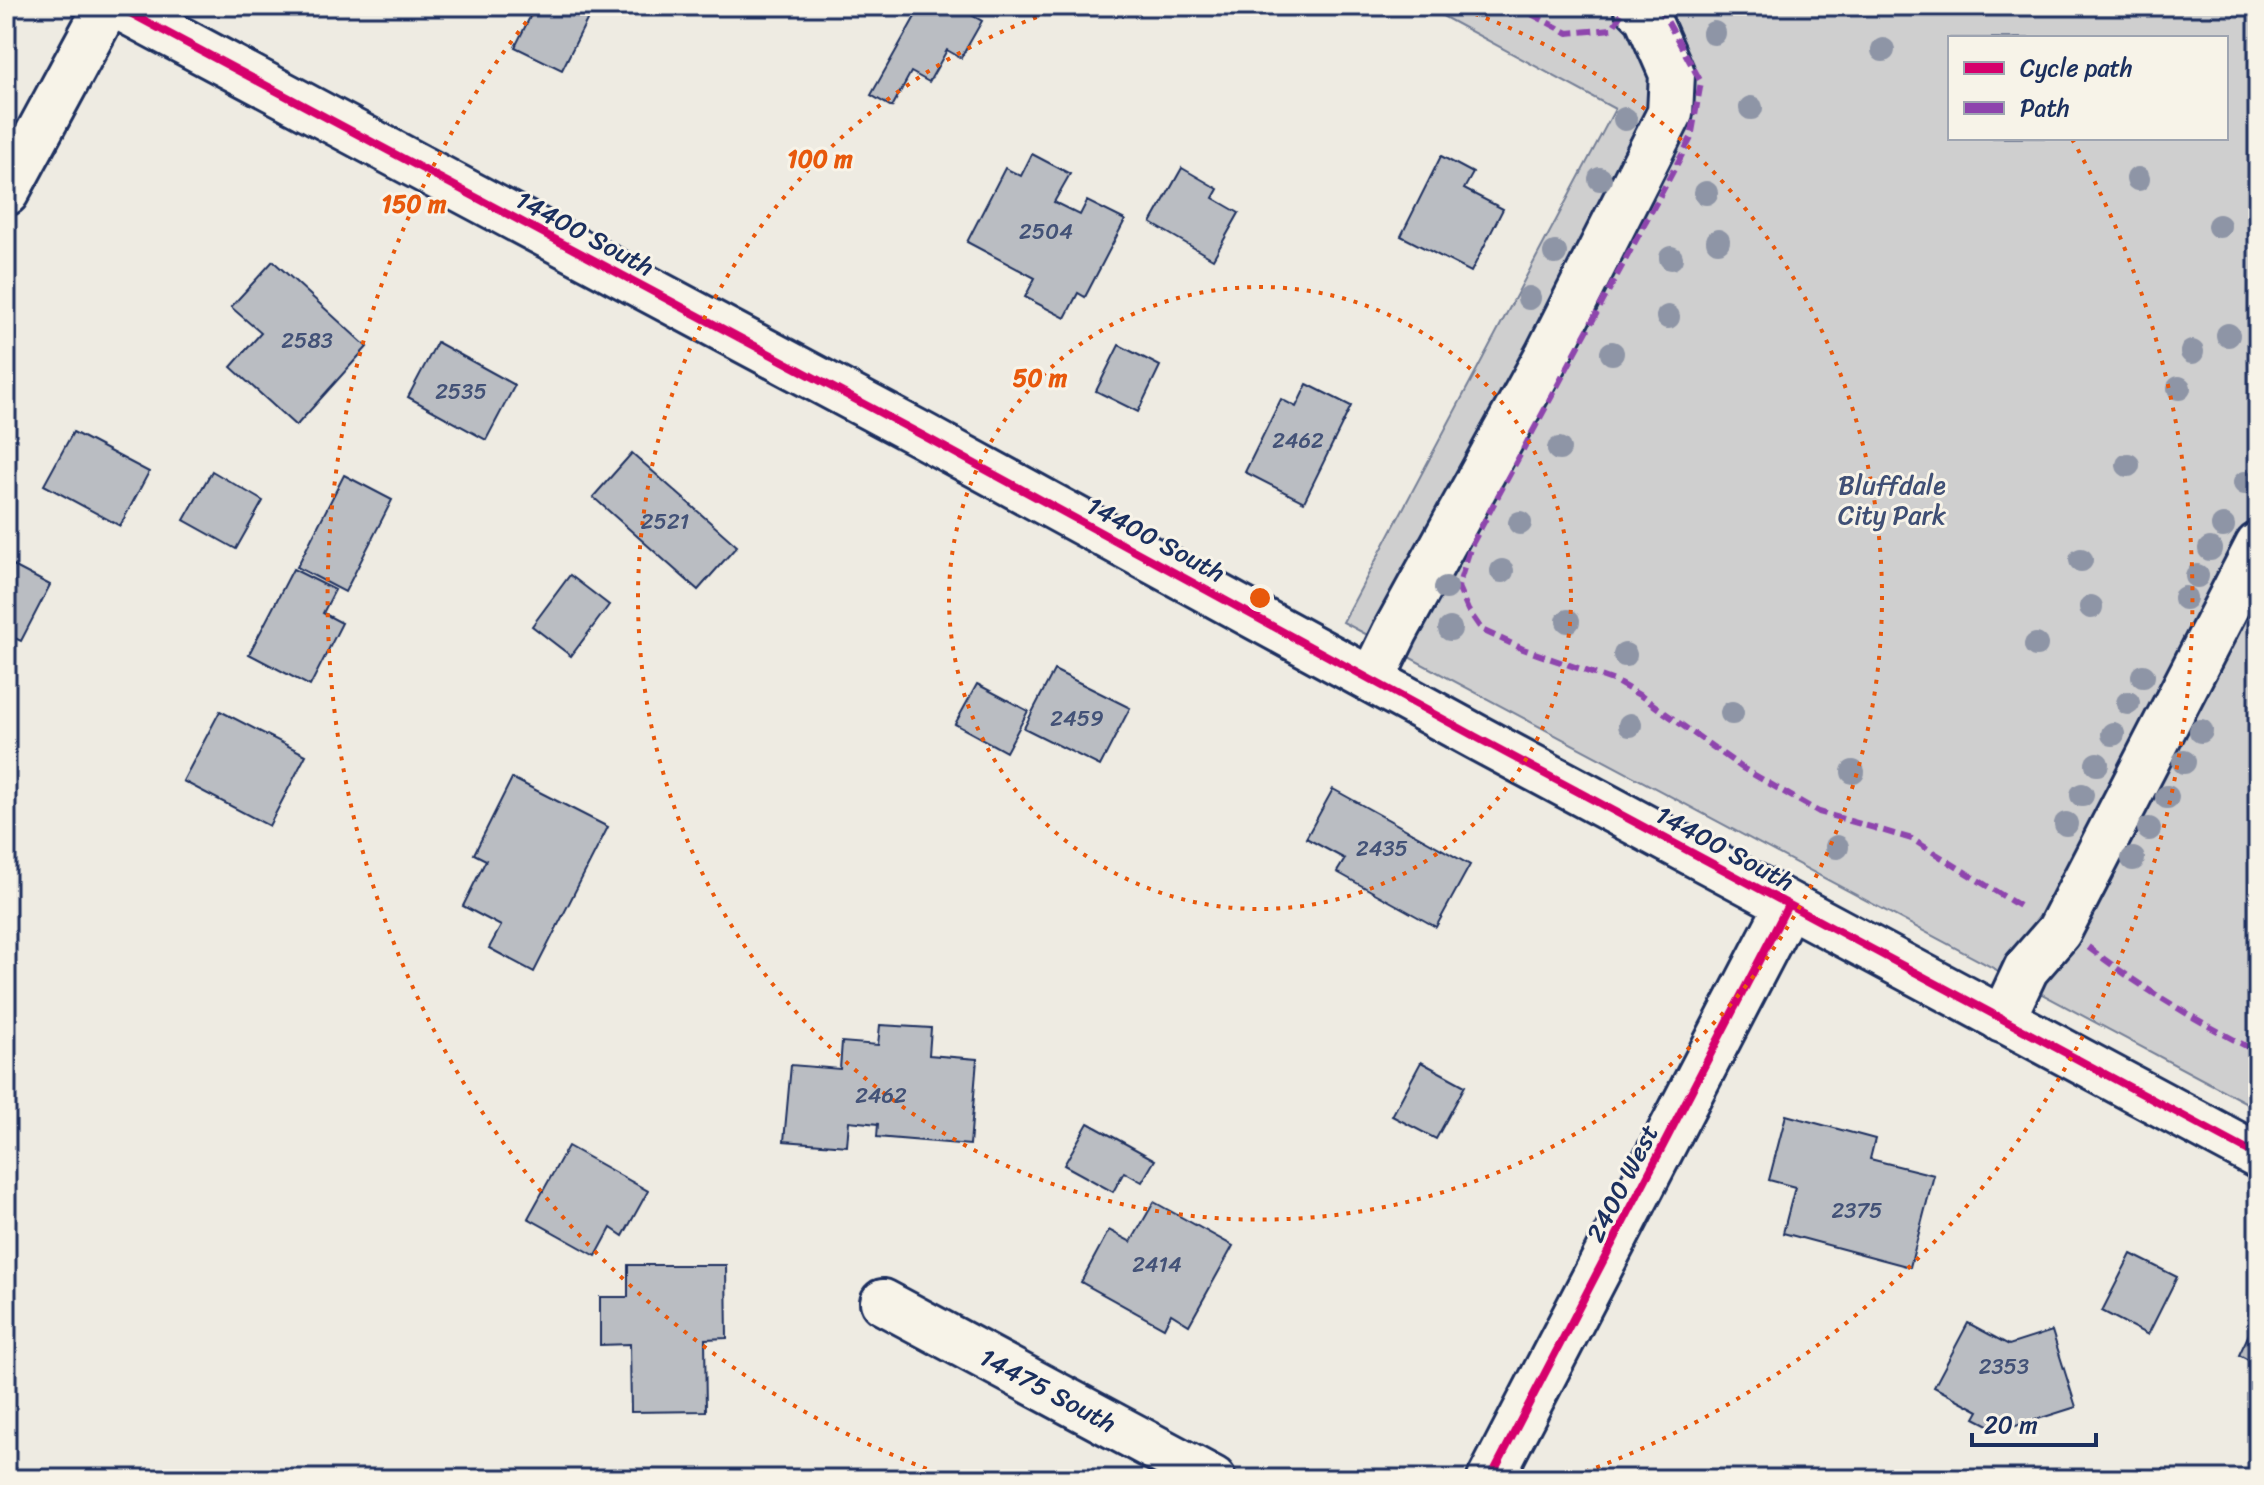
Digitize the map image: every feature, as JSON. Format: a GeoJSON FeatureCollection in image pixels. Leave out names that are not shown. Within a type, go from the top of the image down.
{"type":"FeatureCollection","features":[{"type":"Feature","properties":{"kind":"main road"},"geometry":{"type":"LineString","coordinates":[[6,193],[107,6]]}},
{"type":"Feature","properties":{"kind":"main road","name":"14400 South"},"geometry":{"type":"LineString","coordinates":[[117,6],[922,435],[2258,1156]]}},
{"type":"Feature","properties":{"kind":"main road"},"geometry":{"type":"LineString","coordinates":[[1372,679],[1548,354],[1670,113],[1672,74],[1647,17],[1636,6]]}},
{"type":"Feature","properties":{"kind":"main road"},"geometry":{"type":"LineString","coordinates":[[2002,1020],[2026,969],[2059,931],[2258,545]]}},
{"type":"Feature","properties":{"kind":"main road","name":"2400 West"},"geometry":{"type":"LineString","coordinates":[[1490,1479],[1788,905]]}},
{"type":"Feature","properties":{"kind":"main road","name":"14475 South"},"geometry":{"type":"LineString","coordinates":[[883,1302],[1213,1479]]}},
{"type":"Feature","properties":{"kind":"green space","name":"Bluffdale City Park"},"geometry":{"type":"Polygon","coordinates":[[[1424,6],[2258,6],[2258,1109],[1343,622],[1615,109],[1424,6]]]}},
{"type":"Feature","properties":{"kind":"building"},"geometry":{"type":"Polygon","coordinates":[[[509,6],[594,6],[562,70],[515,47],[530,17],[509,6]]]}},
{"type":"Feature","properties":{"kind":"building"},"geometry":{"type":"Polygon","coordinates":[[[921,6],[955,6],[982,21],[961,58],[947,50],[929,82],[911,72],[892,107],[871,95],[921,6]]]}},
{"type":"Feature","properties":{"kind":"building"},"geometry":{"type":"Polygon","coordinates":[[[1032,154],[1070,174],[1054,202],[1080,215],[1087,201],[1125,220],[1085,297],[1078,293],[1065,318],[1025,297],[1035,278],[967,242],[1005,168],[1021,176],[1032,154]]]}},
{"type":"Feature","properties":{"kind":"building"},"geometry":{"type":"Polygon","coordinates":[[[1441,156],[1473,173],[1464,189],[1503,209],[1471,272],[1401,236],[1441,156]]]}},
{"type":"Feature","properties":{"kind":"building"},"geometry":{"type":"Polygon","coordinates":[[[1182,168],[1218,189],[1213,198],[1239,213],[1213,259],[1151,223],[1182,168]]]}},
{"type":"Feature","properties":{"kind":"building"},"geometry":{"type":"Polygon","coordinates":[[[273,261],[367,347],[296,426],[231,367],[261,333],[231,307],[273,261]]]}},
{"type":"Feature","properties":{"kind":"building"},"geometry":{"type":"Polygon","coordinates":[[[437,342],[515,385],[486,440],[408,397],[437,342]]]}},
{"type":"Feature","properties":{"kind":"building"},"geometry":{"type":"Polygon","coordinates":[[[1119,345],[1160,366],[1138,412],[1096,391],[1119,345]]]}},
{"type":"Feature","properties":{"kind":"building"},"geometry":{"type":"Polygon","coordinates":[[[1307,384],[1351,406],[1304,502],[1245,472],[1281,399],[1296,407],[1307,384]]]}},
{"type":"Feature","properties":{"kind":"building"},"geometry":{"type":"Polygon","coordinates":[[[73,432],[149,472],[120,526],[44,485],[73,432]]]}},
{"type":"Feature","properties":{"kind":"building"},"geometry":{"type":"Polygon","coordinates":[[[632,453],[737,546],[698,590],[593,497],[632,453]]]}},
{"type":"Feature","properties":{"kind":"building"},"geometry":{"type":"Polygon","coordinates":[[[212,471],[263,501],[236,549],[184,520],[212,471]]]}},
{"type":"Feature","properties":{"kind":"building"},"geometry":{"type":"Polygon","coordinates":[[[344,475],[392,500],[345,592],[297,567],[344,475]]]}},
{"type":"Feature","properties":{"kind":"building"},"geometry":{"type":"Polygon","coordinates":[[[6,562],[50,585],[21,641],[6,634],[6,562]]]}},
{"type":"Feature","properties":{"kind":"building"},"geometry":{"type":"Polygon","coordinates":[[[293,569],[335,590],[323,613],[342,623],[310,686],[249,654],[293,569]]]}},
{"type":"Feature","properties":{"kind":"building"},"geometry":{"type":"Polygon","coordinates":[[[570,575],[609,605],[571,656],[532,626],[570,575]]]}},
{"type":"Feature","properties":{"kind":"building"},"geometry":{"type":"Polygon","coordinates":[[[1054,670],[1130,708],[1100,766],[1024,728],[1054,670]]]}},
{"type":"Feature","properties":{"kind":"building"},"geometry":{"type":"Polygon","coordinates":[[[977,684],[1028,711],[1006,752],[955,724],[977,684]]]}},
{"type":"Feature","properties":{"kind":"building"},"geometry":{"type":"Polygon","coordinates":[[[220,711],[306,755],[269,826],[183,781],[220,711]]]}},
{"type":"Feature","properties":{"kind":"building"},"geometry":{"type":"Polygon","coordinates":[[[512,778],[608,827],[534,972],[489,948],[501,926],[463,906],[486,860],[474,854],[512,778]]]}},
{"type":"Feature","properties":{"kind":"building"},"geometry":{"type":"Polygon","coordinates":[[[1333,789],[1470,865],[1436,927],[1337,872],[1345,859],[1306,838],[1333,789]]]}},
{"type":"Feature","properties":{"kind":"building"},"geometry":{"type":"Polygon","coordinates":[[[880,1025],[931,1028],[929,1055],[977,1059],[970,1145],[877,1137],[878,1124],[849,1121],[847,1146],[784,1141],[791,1065],[840,1069],[842,1042],[878,1045],[880,1025]]]}},
{"type":"Feature","properties":{"kind":"building"},"geometry":{"type":"Polygon","coordinates":[[[1421,1062],[1465,1086],[1436,1139],[1392,1116],[1421,1062]]]}},
{"type":"Feature","properties":{"kind":"building"},"geometry":{"type":"Polygon","coordinates":[[[1786,1115],[1875,1139],[1870,1159],[1934,1175],[1910,1267],[1783,1233],[1795,1187],[1769,1180],[1786,1115]]]}},
{"type":"Feature","properties":{"kind":"building"},"geometry":{"type":"Polygon","coordinates":[[[1088,1123],[1155,1160],[1142,1182],[1124,1172],[1113,1192],[1064,1165],[1088,1123]]]}},
{"type":"Feature","properties":{"kind":"building"},"geometry":{"type":"Polygon","coordinates":[[[568,1146],[648,1191],[623,1236],[611,1228],[596,1256],[528,1218],[568,1146]]]}},
{"type":"Feature","properties":{"kind":"building"},"geometry":{"type":"Polygon","coordinates":[[[1154,1202],[1233,1246],[1189,1325],[1171,1314],[1164,1328],[1081,1282],[1109,1230],[1131,1242],[1154,1202]]]}},
{"type":"Feature","properties":{"kind":"building"},"geometry":{"type":"Polygon","coordinates":[[[2131,1254],[2177,1277],[2148,1335],[2102,1311],[2131,1254]]]}},
{"type":"Feature","properties":{"kind":"building"},"geometry":{"type":"Polygon","coordinates":[[[628,1265],[726,1265],[727,1338],[705,1339],[706,1411],[631,1412],[630,1344],[600,1345],[600,1297],[628,1297],[628,1265]]]}},
{"type":"Feature","properties":{"kind":"building"},"geometry":{"type":"Polygon","coordinates":[[[2258,1315],[2258,1365],[2239,1355],[2258,1315]]]}},
{"type":"Feature","properties":{"kind":"building"},"geometry":{"type":"Polygon","coordinates":[[[1968,1323],[2009,1345],[2052,1331],[2076,1407],[2000,1431],[1975,1418],[1979,1411],[1934,1387],[1968,1323]]]}},
{"type":"Feature","properties":{"kind":"marked path"},"geometry":{"type":"LineString","coordinates":[[1516,6],[1568,33],[1612,29],[1626,6]]}},
{"type":"Feature","properties":{"kind":"marked path"},"geometry":{"type":"LineString","coordinates":[[1659,6],[1701,82],[1691,138],[1471,546],[1458,587],[1468,610],[1482,630],[1523,649],[1615,681],[1744,769],[1819,812],[1912,839],[2024,909]]}},
{"type":"Feature","properties":{"kind":"marked path"},"geometry":{"type":"LineString","coordinates":[[2088,947],[2170,1004],[2258,1052]]}},
{"type":"Feature","properties":{"kind":"cycle path"},"geometry":{"type":"LineString","coordinates":[[117,6],[922,435],[1476,737],[2258,1156]]}},
{"type":"Feature","properties":{"kind":"cycle path"},"geometry":{"type":"LineString","coordinates":[[1490,1479],[1788,905]]}}]}
